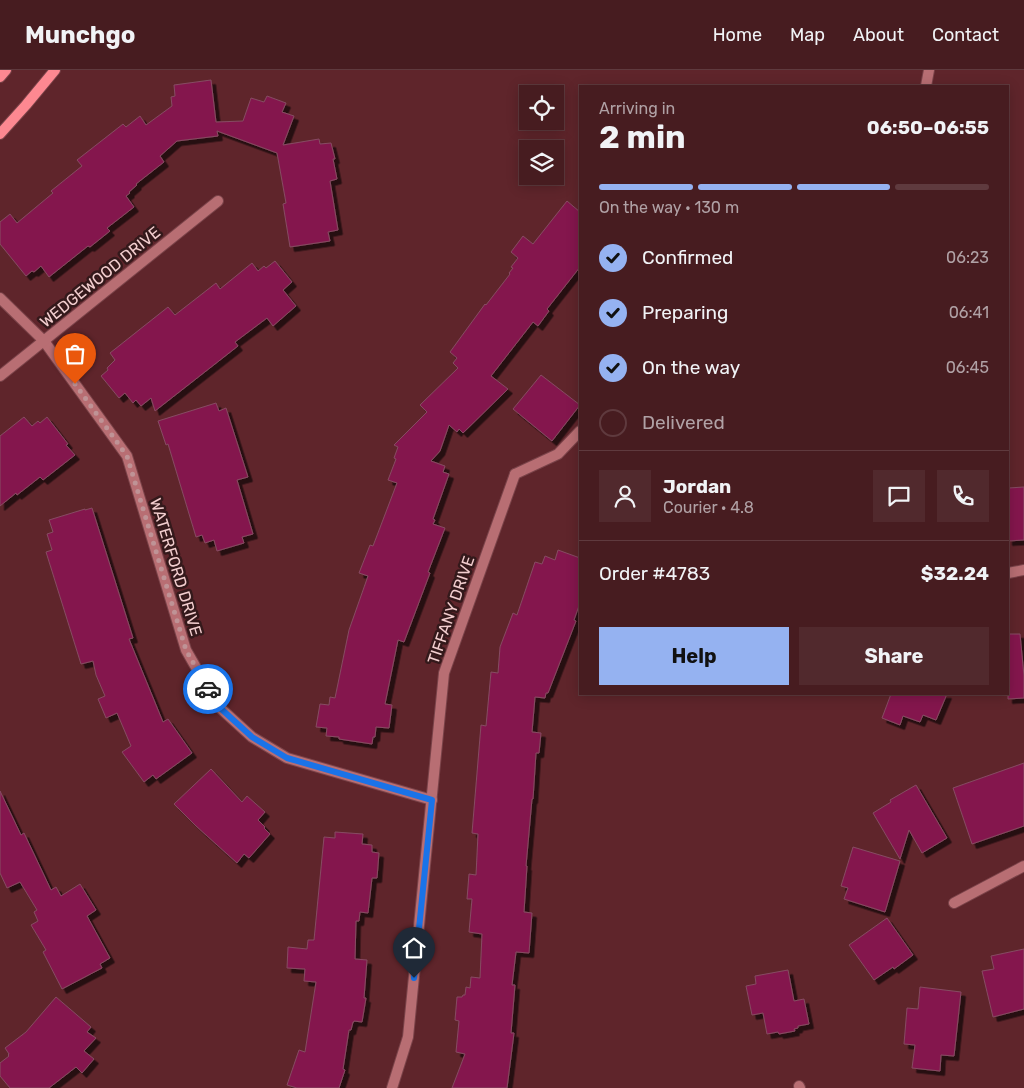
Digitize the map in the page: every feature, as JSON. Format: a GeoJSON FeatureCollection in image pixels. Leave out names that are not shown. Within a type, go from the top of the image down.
{"type":"FeatureCollection","features":[{"type":"Feature","properties":{"kind":"main road"},"geometry":{"type":"LineString","coordinates":[[0,77],[6,70]]}},
{"type":"Feature","properties":{"kind":"main road"},"geometry":{"type":"LineString","coordinates":[[0,134],[55,70]]}},
{"type":"Feature","properties":{"kind":"street"},"geometry":{"type":"LineString","coordinates":[[926,85],[929,70]]}},
{"type":"Feature","properties":{"kind":"street","name":"WEDGEWOOD DRIVE"},"geometry":{"type":"LineString","coordinates":[[0,376],[218,201]]}},
{"type":"Feature","properties":{"kind":"street","name":"WATERFORD DRIVE"},"geometry":{"type":"LineString","coordinates":[[0,298],[44,341],[127,456],[186,650],[218,706],[252,737],[287,758],[432,800]]}},
{"type":"Feature","properties":{"kind":"street","name":"TIFFANY DRIVE"},"geometry":{"type":"LineString","coordinates":[[392,1088],[408,1037],[444,673],[515,474],[558,454],[579,432]]}},
{"type":"Feature","properties":{"kind":"street"},"geometry":{"type":"LineString","coordinates":[[1009,573],[1024,570]]}},
{"type":"Feature","properties":{"kind":"street"},"geometry":{"type":"LineString","coordinates":[[954,903],[1024,866]]}},
{"type":"Feature","properties":{"kind":"building"},"geometry":{"type":"Polygon","coordinates":[[[211,80],[216,122],[243,121],[251,98],[264,102],[267,96],[286,103],[282,112],[294,116],[283,145],[319,139],[320,144],[331,143],[337,179],[330,181],[338,230],[328,232],[330,241],[290,247],[283,204],[286,203],[277,153],[217,131],[218,136],[177,141],[160,156],[164,162],[136,184],[126,196],[134,207],[107,228],[110,231],[49,277],[41,266],[26,276],[0,244],[0,222],[10,214],[17,223],[53,193],[51,191],[82,166],[77,160],[123,124],[126,127],[140,116],[146,125],[172,106],[171,97],[175,96],[174,85],[211,80]]]}},
{"type":"Feature","properties":{"kind":"building"},"geometry":{"type":"Polygon","coordinates":[[[567,201],[579,211],[579,268],[547,309],[549,311],[538,326],[533,322],[491,376],[508,389],[463,433],[459,429],[457,432],[449,425],[440,451],[431,461],[445,466],[443,472],[449,474],[433,519],[435,520],[433,524],[445,528],[404,642],[398,640],[385,704],[392,705],[389,728],[376,727],[372,744],[326,736],[327,728],[316,727],[320,704],[329,705],[330,697],[335,698],[349,630],[368,576],[359,573],[370,545],[373,546],[397,483],[388,480],[396,459],[394,458],[398,447],[394,445],[427,412],[420,405],[458,368],[453,363],[457,358],[450,352],[485,304],[510,274],[513,268],[511,267],[518,258],[511,252],[523,236],[533,244],[567,201]]]}},
{"type":"Feature","properties":{"kind":"building"},"geometry":{"type":"Polygon","coordinates":[[[275,261],[292,282],[283,290],[296,306],[273,326],[267,318],[235,342],[238,346],[155,411],[151,398],[141,406],[136,400],[133,403],[125,393],[119,398],[101,376],[115,360],[110,353],[168,307],[175,315],[216,283],[220,289],[252,263],[258,271],[275,261]]]}},
{"type":"Feature","properties":{"kind":"building"},"geometry":{"type":"Polygon","coordinates":[[[541,375],[579,404],[552,441],[513,409],[541,375]]]}},
{"type":"Feature","properties":{"kind":"building"},"geometry":{"type":"Polygon","coordinates":[[[216,403],[219,411],[226,408],[248,477],[237,480],[253,534],[242,537],[244,543],[217,551],[214,540],[205,543],[202,535],[196,537],[168,444],[166,445],[158,421],[216,403]]]}},
{"type":"Feature","properties":{"kind":"building"},"geometry":{"type":"Polygon","coordinates":[[[24,417],[32,426],[38,421],[40,423],[47,417],[75,455],[43,480],[40,477],[0,506],[0,436],[24,417]]]}},
{"type":"Feature","properties":{"kind":"building"},"geometry":{"type":"Polygon","coordinates":[[[1024,487],[1024,540],[1009,541],[1009,488],[1024,487]]]}},
{"type":"Feature","properties":{"kind":"building"},"geometry":{"type":"Polygon","coordinates":[[[92,508],[133,638],[129,639],[163,722],[168,719],[192,753],[156,779],[153,775],[144,782],[122,752],[131,746],[117,713],[106,718],[98,699],[105,696],[96,675],[93,661],[81,664],[46,552],[52,550],[47,534],[53,532],[49,520],[92,508]]]}},
{"type":"Feature","properties":{"kind":"building"},"geometry":{"type":"Polygon","coordinates":[[[558,550],[579,558],[579,606],[574,620],[576,621],[548,693],[546,693],[545,698],[535,697],[532,732],[541,733],[539,753],[536,753],[524,912],[532,913],[529,953],[516,952],[512,985],[515,985],[511,1033],[514,1033],[507,1088],[452,1088],[465,1054],[456,1052],[459,1021],[455,1020],[457,997],[465,995],[466,987],[470,988],[471,977],[480,978],[482,934],[469,932],[472,899],[467,899],[469,874],[476,875],[478,834],[472,833],[481,725],[486,726],[491,672],[498,673],[500,647],[513,613],[517,615],[535,562],[542,564],[545,556],[555,560],[558,550]]]}},
{"type":"Feature","properties":{"kind":"building"},"geometry":{"type":"Polygon","coordinates":[[[1009,634],[1020,634],[1024,698],[1008,699],[1009,634]]]}},
{"type":"Feature","properties":{"kind":"building"},"geometry":{"type":"Polygon","coordinates":[[[891,695],[947,695],[936,720],[923,715],[920,722],[903,716],[900,725],[882,718],[891,695]]]}},
{"type":"Feature","properties":{"kind":"building"},"geometry":{"type":"Polygon","coordinates":[[[1024,763],[1024,826],[972,844],[953,788],[1024,763]]]}},
{"type":"Feature","properties":{"kind":"building"},"geometry":{"type":"Polygon","coordinates":[[[211,769],[242,802],[247,796],[265,812],[258,820],[270,834],[249,858],[244,854],[237,863],[174,804],[211,769]]]}},
{"type":"Feature","properties":{"kind":"building"},"geometry":{"type":"Polygon","coordinates":[[[916,785],[947,838],[922,853],[909,830],[900,859],[873,813],[891,802],[890,800],[916,785]]]}},
{"type":"Feature","properties":{"kind":"building"},"geometry":{"type":"Polygon","coordinates":[[[0,791],[21,835],[24,833],[51,890],[56,887],[61,896],[80,884],[96,910],[87,916],[110,958],[100,964],[102,968],[62,989],[43,952],[46,950],[31,925],[38,921],[34,912],[37,910],[20,882],[7,888],[0,873],[0,791]]]}},
{"type":"Feature","properties":{"kind":"building"},"geometry":{"type":"Polygon","coordinates":[[[335,832],[363,834],[362,844],[372,845],[372,852],[379,853],[377,878],[372,878],[368,913],[360,912],[359,921],[356,921],[355,959],[367,960],[364,998],[366,998],[362,1022],[354,1021],[351,1030],[349,1030],[343,1069],[345,1070],[339,1088],[297,1088],[287,1085],[299,1050],[305,1052],[316,982],[304,981],[305,969],[287,968],[288,947],[307,949],[308,940],[314,940],[324,837],[335,838],[335,832]]]}},
{"type":"Feature","properties":{"kind":"building"},"geometry":{"type":"Polygon","coordinates":[[[853,847],[900,861],[885,912],[844,899],[848,888],[841,886],[853,847]]]}},
{"type":"Feature","properties":{"kind":"building"},"geometry":{"type":"Polygon","coordinates":[[[887,918],[913,955],[894,969],[893,967],[874,980],[849,945],[887,918]]]}},
{"type":"Feature","properties":{"kind":"building"},"geometry":{"type":"Polygon","coordinates":[[[1024,949],[1024,1009],[993,1017],[982,971],[994,969],[991,956],[1024,949]]]}},
{"type":"Feature","properties":{"kind":"building"},"geometry":{"type":"Polygon","coordinates":[[[788,970],[794,1001],[804,999],[809,1024],[798,1026],[798,1028],[794,1029],[795,1031],[767,1034],[763,1013],[752,1015],[746,986],[756,984],[755,976],[788,970]]]}},
{"type":"Feature","properties":{"kind":"building"},"geometry":{"type":"Polygon","coordinates":[[[920,987],[961,992],[954,1056],[941,1055],[940,1071],[912,1068],[915,1045],[904,1044],[907,1008],[918,1009],[920,987]]]}},
{"type":"Feature","properties":{"kind":"building"},"geometry":{"type":"Polygon","coordinates":[[[56,997],[91,1027],[87,1032],[96,1038],[84,1051],[94,1059],[82,1073],[76,1067],[49,1088],[10,1088],[0,1076],[0,1063],[9,1056],[5,1048],[26,1032],[56,997]]]}},
{"type":"Feature","properties":{"kind":"way so far"},"geometry":{"type":"LineString","coordinates":[[75,384],[127,456],[186,650],[208,689]]}},
{"type":"Feature","properties":{"kind":"route"},"geometry":{"type":"LineString","coordinates":[[208,689],[218,706],[252,737],[287,758],[432,800],[414,978]]}}]}
